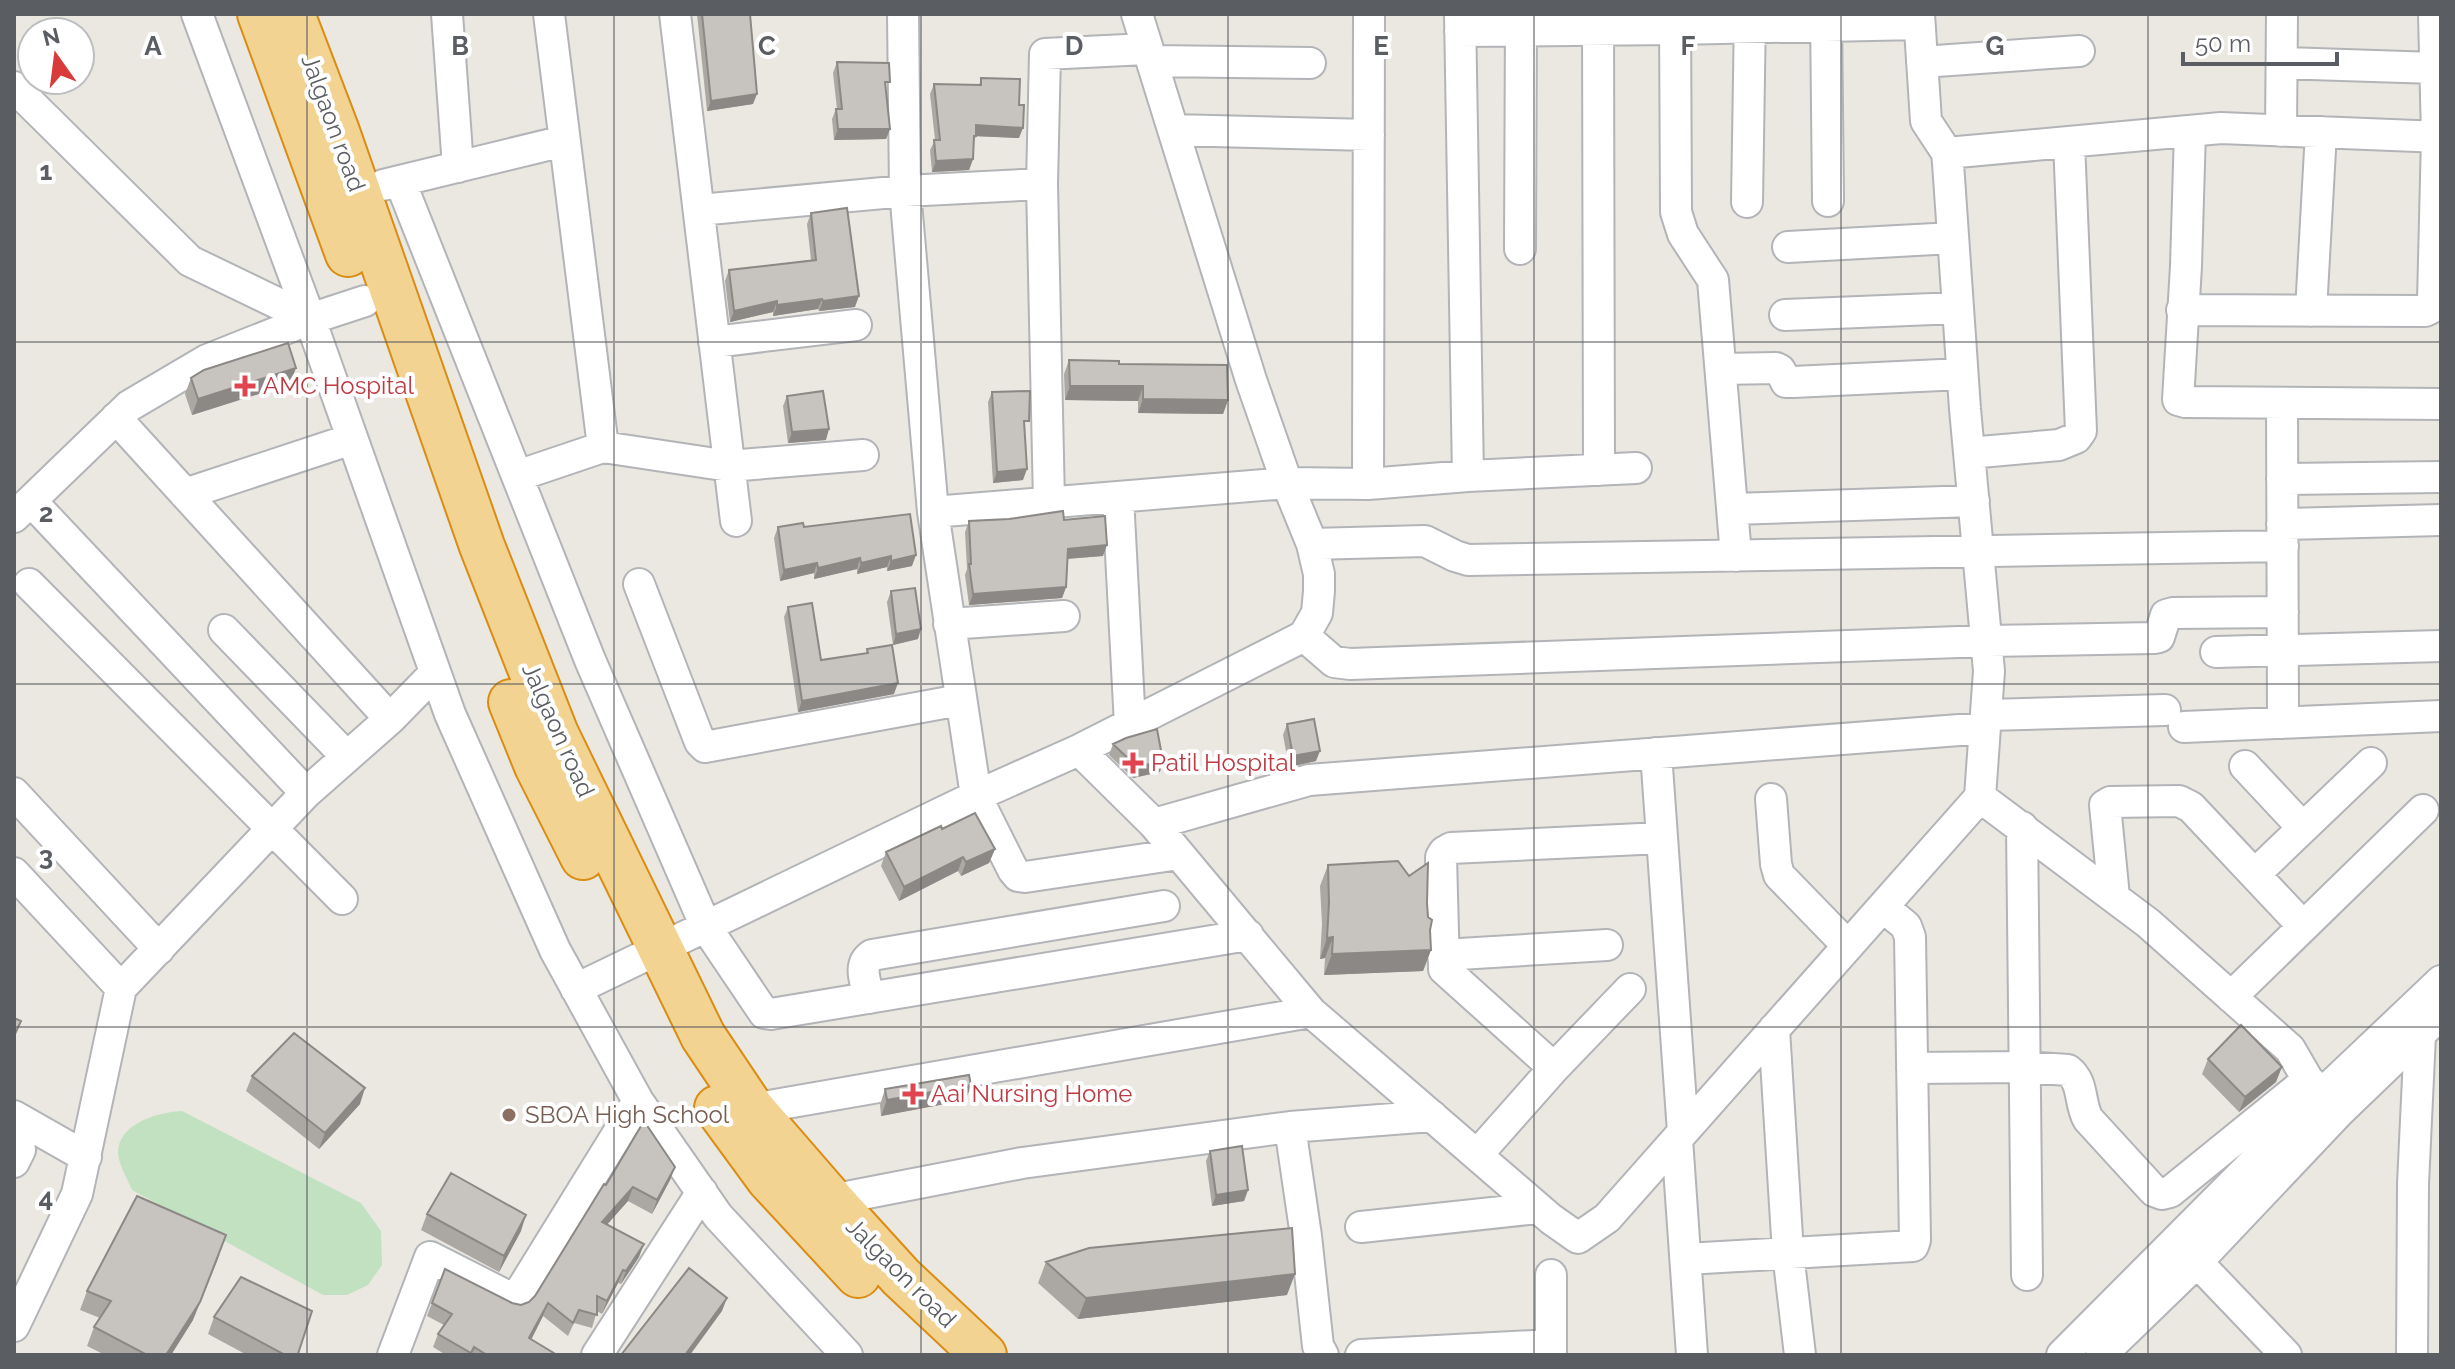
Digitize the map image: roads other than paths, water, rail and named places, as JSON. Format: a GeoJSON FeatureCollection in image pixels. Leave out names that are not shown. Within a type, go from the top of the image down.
{"type":"FeatureCollection","features":[{"type":"Feature","properties":{"kind":"highway","name":"Jalgaon road"},"geometry":{"type":"LineString","coordinates":[[260,14],[486,638],[537,766],[648,955],[752,1109],[901,1277],[984,1355]]}},
{"type":"Feature","properties":{"kind":"highway","name":"Jalgaon road"},"geometry":{"type":"LineString","coordinates":[[292,14],[358,191],[482,546],[697,1079],[769,1179],[873,1291],[941,1355]]}},
{"type":"Feature","properties":{"kind":"street"},"geometry":{"type":"LineString","coordinates":[[197,14],[310,319],[450,714],[555,950],[638,1101],[718,1216],[847,1355]]}},
{"type":"Feature","properties":{"kind":"street"},"geometry":{"type":"LineString","coordinates":[[447,14],[458,167]]}},
{"type":"Feature","properties":{"kind":"street"},"geometry":{"type":"LineString","coordinates":[[549,14],[603,447]]}},
{"type":"Feature","properties":{"kind":"street"},"geometry":{"type":"LineString","coordinates":[[675,14],[736,521]]}},
{"type":"Feature","properties":{"kind":"street"},"geometry":{"type":"LineString","coordinates":[[903,14],[905,191],[933,512],[976,796],[1018,876],[1179,854]]}},
{"type":"Feature","properties":{"kind":"street"},"geometry":{"type":"LineString","coordinates":[[576,989],[976,796],[1079,750],[1304,636],[1317,613],[1319,591],[1319,574],[1312,544],[1251,380],[1137,14]]}},
{"type":"Feature","properties":{"kind":"street"},"geometry":{"type":"LineString","coordinates":[[1368,484],[1369,14]]}},
{"type":"Feature","properties":{"kind":"street"},"geometry":{"type":"LineString","coordinates":[[2281,131],[2282,14]]}},
{"type":"Feature","properties":{"kind":"street"},"geometry":{"type":"LineString","coordinates":[[2182,310],[2425,311],[2431,308],[2438,239],[2439,137],[2434,14]]}},
{"type":"Feature","properties":{"kind":"street"},"geometry":{"type":"LineString","coordinates":[[1079,750],[1154,824],[1311,1012],[1538,1208],[1578,1238],[1607,1218],[1980,797],[1989,671],[1962,374],[1947,153],[1926,121],[1919,19],[1460,22],[1468,476]]}},
{"type":"Feature","properties":{"kind":"street"},"geometry":{"type":"LineString","coordinates":[[1826,20],[1828,201]]}},
{"type":"Feature","properties":{"kind":"street"},"geometry":{"type":"LineString","coordinates":[[1747,202],[1750,21]]}},
{"type":"Feature","properties":{"kind":"street"},"geometry":{"type":"LineString","coordinates":[[1520,249],[1521,22]]}},
{"type":"Feature","properties":{"kind":"street"},"geometry":{"type":"LineString","coordinates":[[1598,22],[1599,470]]}},
{"type":"Feature","properties":{"kind":"street"},"geometry":{"type":"LineString","coordinates":[[1675,22],[1676,212],[1683,234],[1713,280],[1736,556]]}},
{"type":"Feature","properties":{"kind":"street"},"geometry":{"type":"LineString","coordinates":[[1922,62],[2079,51]]}},
{"type":"Feature","properties":{"kind":"street"},"geometry":{"type":"LineString","coordinates":[[1049,502],[1042,184],[1045,54],[1149,55],[1310,63]]}},
{"type":"Feature","properties":{"kind":"street"},"geometry":{"type":"LineString","coordinates":[[2282,63],[2435,68]]}},
{"type":"Feature","properties":{"kind":"street"},"geometry":{"type":"LineString","coordinates":[[14,87],[190,261],[310,319]]}},
{"type":"Feature","properties":{"kind":"street"},"geometry":{"type":"LineString","coordinates":[[1947,153],[2221,128],[2439,137]]}},
{"type":"Feature","properties":{"kind":"street"},"geometry":{"type":"LineString","coordinates":[[1173,130],[1369,135]]}},
{"type":"Feature","properties":{"kind":"street"},"geometry":{"type":"LineString","coordinates":[[2190,131],[2178,400],[2441,404]]}},
{"type":"Feature","properties":{"kind":"street"},"geometry":{"type":"LineString","coordinates":[[2311,311],[2321,132]]}},
{"type":"Feature","properties":{"kind":"street"},"geometry":{"type":"LineString","coordinates":[[358,191],[564,141]]}},
{"type":"Feature","properties":{"kind":"street"},"geometry":{"type":"LineString","coordinates":[[1969,453],[2059,445],[2076,438],[2081,431],[2069,142]]}},
{"type":"Feature","properties":{"kind":"street"},"geometry":{"type":"LineString","coordinates":[[400,181],[594,669],[706,927],[764,1013],[1248,935]]}},
{"type":"Feature","properties":{"kind":"street"},"geometry":{"type":"LineString","coordinates":[[699,210],[905,191],[1042,184]]}},
{"type":"Feature","properties":{"kind":"street"},"geometry":{"type":"LineString","coordinates":[[1788,247],[1953,238]]}},
{"type":"Feature","properties":{"kind":"street"},"geometry":{"type":"LineString","coordinates":[[306,793],[23,509],[129,406],[207,360],[365,301]]}},
{"type":"Feature","properties":{"kind":"street"},"geometry":{"type":"LineString","coordinates":[[1785,315],[1958,308]]}},
{"type":"Feature","properties":{"kind":"street"},"geometry":{"type":"LineString","coordinates":[[714,342],[856,325]]}},
{"type":"Feature","properties":{"kind":"street"},"geometry":{"type":"LineString","coordinates":[[1721,369],[1776,368],[1786,382],[1962,374]]}},
{"type":"Feature","properties":{"kind":"street"},"geometry":{"type":"LineString","coordinates":[[2282,403],[2283,723]]}},
{"type":"Feature","properties":{"kind":"street"},"geometry":{"type":"LineString","coordinates":[[116,418],[390,719]]}},
{"type":"Feature","properties":{"kind":"street"},"geometry":{"type":"LineString","coordinates":[[185,494],[352,439]]}},
{"type":"Feature","properties":{"kind":"street"},"geometry":{"type":"LineString","coordinates":[[517,476],[603,447],[729,466],[863,455]]}},
{"type":"Feature","properties":{"kind":"street"},"geometry":{"type":"LineString","coordinates":[[933,512],[1287,483],[1368,484],[1636,468]]}},
{"type":"Feature","properties":{"kind":"street"},"geometry":{"type":"LineString","coordinates":[[2282,479],[2441,477]]}},
{"type":"Feature","properties":{"kind":"street"},"geometry":{"type":"LineString","coordinates":[[1118,497],[1130,725]]}},
{"type":"Feature","properties":{"kind":"street"},"geometry":{"type":"LineString","coordinates":[[1732,509],[1974,501]]}},
{"type":"Feature","properties":{"kind":"street"},"geometry":{"type":"LineString","coordinates":[[1312,544],[1425,541],[1468,560],[1978,552],[2283,535],[2441,520]]}},
{"type":"Feature","properties":{"kind":"street"},"geometry":{"type":"LineString","coordinates":[[29,584],[342,899]]}},
{"type":"Feature","properties":{"kind":"street"},"geometry":{"type":"LineString","coordinates":[[639,584],[700,742],[705,747],[960,700]]}},
{"type":"Feature","properties":{"kind":"street"},"geometry":{"type":"LineString","coordinates":[[1304,636],[1334,662],[1341,664],[2154,638],[2162,633],[2166,615],[2173,613],[2283,612]]}},
{"type":"Feature","properties":{"kind":"street"},"geometry":{"type":"LineString","coordinates":[[949,624],[1064,616]]}},
{"type":"Feature","properties":{"kind":"street"},"geometry":{"type":"LineString","coordinates":[[224,630],[347,757]]}},
{"type":"Feature","properties":{"kind":"street"},"geometry":{"type":"LineString","coordinates":[[2216,652],[2441,646]]}},
{"type":"Feature","properties":{"kind":"street"},"geometry":{"type":"LineString","coordinates":[[14,1326],[77,1194],[121,988],[306,793],[390,719],[435,673]]}},
{"type":"Feature","properties":{"kind":"street"},"geometry":{"type":"LineString","coordinates":[[1154,824],[1309,780],[1656,753],[1985,722],[2174,718],[2283,723],[2441,716]]}},
{"type":"Feature","properties":{"kind":"street"},"geometry":{"type":"LineString","coordinates":[[1656,753],[1692,1355]]}},
{"type":"Feature","properties":{"kind":"street"},"geometry":{"type":"LineString","coordinates":[[2255,874],[2371,763]]}},
{"type":"Feature","properties":{"kind":"street"},"geometry":{"type":"LineString","coordinates":[[2245,766],[2303,828]]}},
{"type":"Feature","properties":{"kind":"street"},"geometry":{"type":"LineString","coordinates":[[14,793],[159,949]]}},
{"type":"Feature","properties":{"kind":"street"},"geometry":{"type":"LineString","coordinates":[[1980,797],[2148,923],[2290,1049],[2323,1095]]}},
{"type":"Feature","properties":{"kind":"street"},"geometry":{"type":"LineString","coordinates":[[1771,799],[1779,875],[1848,946]]}},
{"type":"Feature","properties":{"kind":"street"},"geometry":{"type":"LineString","coordinates":[[2114,897],[2105,805],[2110,802],[2186,802],[2303,926]]}},
{"type":"Feature","properties":{"kind":"street"},"geometry":{"type":"LineString","coordinates":[[2231,997],[2423,810]]}},
{"type":"Feature","properties":{"kind":"street"},"geometry":{"type":"LineString","coordinates":[[2022,827],[2027,1275]]}},
{"type":"Feature","properties":{"kind":"street"},"geometry":{"type":"LineString","coordinates":[[1554,1068],[1447,973],[1443,965],[1441,857],[1451,848],[1662,838]]}},
{"type":"Feature","properties":{"kind":"street"},"geometry":{"type":"LineString","coordinates":[[14,873],[121,988]]}},
{"type":"Feature","properties":{"kind":"street"},"geometry":{"type":"LineString","coordinates":[[869,998],[862,966],[864,960],[872,955],[1164,906]]}},
{"type":"Feature","properties":{"kind":"street"},"geometry":{"type":"LineString","coordinates":[[1686,1259],[1913,1246],[1910,937],[1906,926],[1883,907]]}},
{"type":"Feature","properties":{"kind":"street"},"geometry":{"type":"LineString","coordinates":[[1443,955],[1607,945]]}},
{"type":"Feature","properties":{"kind":"street"},"geometry":{"type":"LineString","coordinates":[[2066,1354],[2441,981]]}},
{"type":"Feature","properties":{"kind":"street"},"geometry":{"type":"LineString","coordinates":[[1477,1155],[1630,989]]}},
{"type":"Feature","properties":{"kind":"street"},"geometry":{"type":"LineString","coordinates":[[752,1109],[1311,1012]]}},
{"type":"Feature","properties":{"kind":"street"},"geometry":{"type":"LineString","coordinates":[[1912,1068],[2025,1067],[2068,1070],[2079,1082],[2083,1110],[2088,1119],[2154,1191],[2162,1194],[2170,1192],[2430,1025]]}},
{"type":"Feature","properties":{"kind":"street"},"geometry":{"type":"LineString","coordinates":[[2412,1355],[2413,1184],[2430,1025]]}},
{"type":"Feature","properties":{"kind":"street"},"geometry":{"type":"LineString","coordinates":[[1774,1029],[1788,1253],[1800,1355]]}},
{"type":"Feature","properties":{"kind":"street"},"geometry":{"type":"LineString","coordinates":[[2101,1355],[2197,1262],[2323,1095]]}},
{"type":"Feature","properties":{"kind":"street"},"geometry":{"type":"LineString","coordinates":[[406,1350],[430,1257],[515,1300],[638,1101]]}},
{"type":"Feature","properties":{"kind":"street"},"geometry":{"type":"LineString","coordinates":[[14,1116],[86,1157]]}},
{"type":"Feature","properties":{"kind":"street"},"geometry":{"type":"LineString","coordinates":[[831,1200],[1022,1163],[1290,1127],[1432,1116]]}},
{"type":"Feature","properties":{"kind":"street"},"geometry":{"type":"LineString","coordinates":[[1290,1127],[1318,1346],[1323,1355]]}},
{"type":"Feature","properties":{"kind":"street"},"geometry":{"type":"LineString","coordinates":[[14,1141],[20,1150],[14,1162]]}},
{"type":"Feature","properties":{"kind":"street"},"geometry":{"type":"LineString","coordinates":[[597,1355],[702,1192]]}},
{"type":"Feature","properties":{"kind":"street"},"geometry":{"type":"LineString","coordinates":[[1361,1227],[1538,1208]]}},
{"type":"Feature","properties":{"kind":"street"},"geometry":{"type":"LineString","coordinates":[[2197,1262],[2286,1355]]}},
{"type":"Feature","properties":{"kind":"street"},"geometry":{"type":"LineString","coordinates":[[1361,1355],[1551,1350],[1551,1275]]}},
{"type":"Feature","properties":{"kind":"place","name":"AMC Hospital"},"geometry":{"type":"Point","coordinates":[245,386]}},
{"type":"Feature","properties":{"kind":"place","name":"Patil Hospital"},"geometry":{"type":"Point","coordinates":[1133,763]}},
{"type":"Feature","properties":{"kind":"place","name":"Aai Nursing Home"},"geometry":{"type":"Point","coordinates":[913,1094]}},
{"type":"Feature","properties":{"kind":"place","name":"SBOA High School"},"geometry":{"type":"Point","coordinates":[509,1115]}}]}
